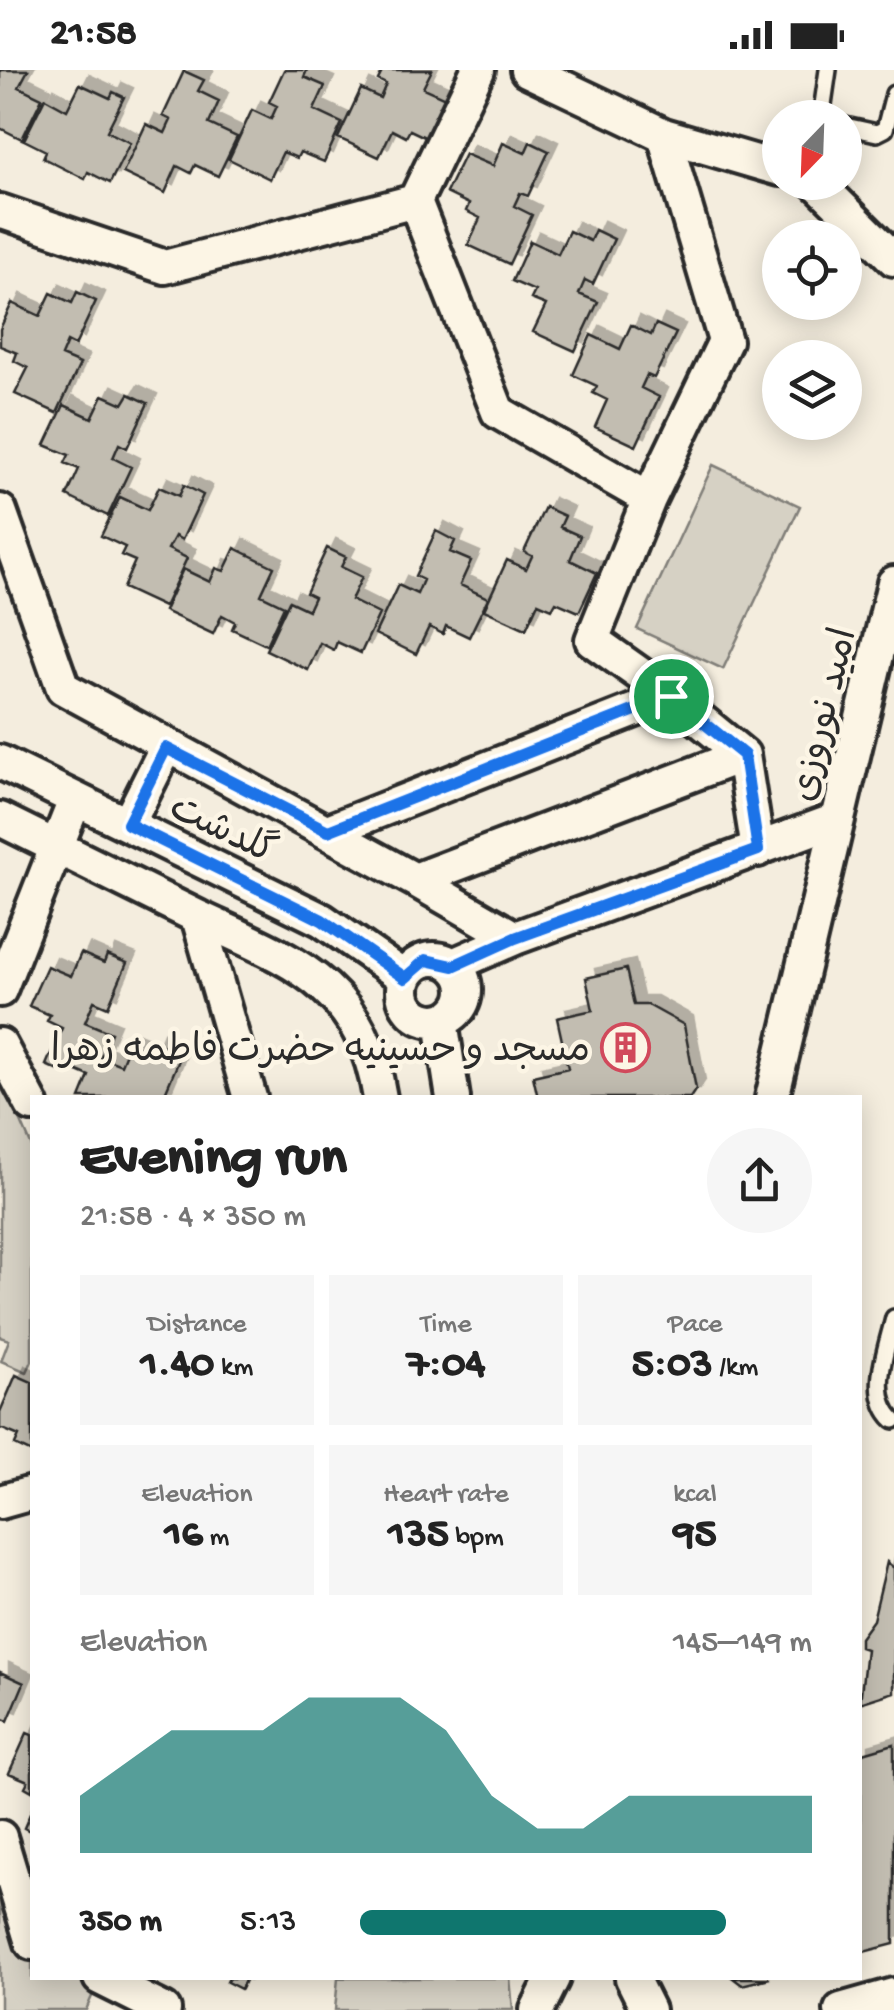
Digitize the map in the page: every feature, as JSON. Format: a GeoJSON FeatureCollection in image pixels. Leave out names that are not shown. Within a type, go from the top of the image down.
{"type":"FeatureCollection","features":[{"type":"Feature","properties":{"kind":"street"},"geometry":{"type":"LineString","coordinates":[[478,70],[415,201],[498,412],[649,498]]}},
{"type":"Feature","properties":{"kind":"street"},"geometry":{"type":"LineString","coordinates":[[527,70],[664,135],[762,163]]}},
{"type":"Feature","properties":{"kind":"street"},"geometry":{"type":"LineString","coordinates":[[664,135],[725,340],[649,498],[592,640],[671,696],[744,755],[758,850]]}},
{"type":"Feature","properties":{"kind":"street"},"geometry":{"type":"LineString","coordinates":[[834,200],[894,259]]}},
{"type":"Feature","properties":{"kind":"street"},"geometry":{"type":"LineString","coordinates":[[0,211],[165,267],[415,201]]}},
{"type":"Feature","properties":{"kind":"street"},"geometry":{"type":"LineString","coordinates":[[0,511],[63,688],[166,748],[328,831],[515,938]]}},
{"type":"Feature","properties":{"kind":"street","name":"امید نوروزی"},"geometry":{"type":"LineString","coordinates":[[773,1095],[894,583]]}},
{"type":"Feature","properties":{"kind":"street"},"geometry":{"type":"LineString","coordinates":[[328,831],[671,696]]}},
{"type":"Feature","properties":{"kind":"street"},"geometry":{"type":"LineString","coordinates":[[128,824],[166,748]]}},
{"type":"Feature","properties":{"kind":"street"},"geometry":{"type":"LineString","coordinates":[[415,880],[744,755]]}},
{"type":"Feature","properties":{"kind":"street","name":"گلدشت"},"geometry":{"type":"LineString","coordinates":[[0,762],[322,920],[405,978]]}},
{"type":"Feature","properties":{"kind":"street"},"geometry":{"type":"LineString","coordinates":[[0,990],[76,800]]}},
{"type":"Feature","properties":{"kind":"street"},"geometry":{"type":"LineString","coordinates":[[0,818],[292,960],[337,998],[358,1023],[376,1070],[380,1095]]}},
{"type":"Feature","properties":{"kind":"street"},"geometry":{"type":"LineString","coordinates":[[453,966],[465,992],[458,1010],[441,1020],[422,1019],[407,1006],[405,978],[426,960],[453,966],[515,938],[836,820]]}},
{"type":"Feature","properties":{"kind":"street"},"geometry":{"type":"LineString","coordinates":[[198,917],[249,1095]]}},
{"type":"Feature","properties":{"kind":"street"},"geometry":{"type":"LineString","coordinates":[[441,1020],[454,1095]]}},
{"type":"Feature","properties":{"kind":"street"},"geometry":{"type":"LineString","coordinates":[[1,1046],[30,1101]]}},
{"type":"Feature","properties":{"kind":"street"},"geometry":{"type":"LineString","coordinates":[[0,1502],[30,1494]]}},
{"type":"Feature","properties":{"kind":"street"},"geometry":{"type":"LineString","coordinates":[[0,1837],[30,1936]]}},
{"type":"Feature","properties":{"kind":"street"},"geometry":{"type":"LineString","coordinates":[[532,1980],[537,2010]]}},
{"type":"Feature","properties":{"kind":"street"},"geometry":{"type":"LineString","coordinates":[[537,2010],[551,1980]]}},
{"type":"Feature","properties":{"kind":"street"},"geometry":{"type":"LineString","coordinates":[[110,1994],[164,2010]]}},
{"type":"Feature","properties":{"kind":"street"},"geometry":{"type":"LineString","coordinates":[[840,2010],[894,1995]]}},
{"type":"Feature","properties":{"kind":"lane"},"geometry":{"type":"LineString","coordinates":[[824,100],[828,70]]}},
{"type":"Feature","properties":{"kind":"lane"},"geometry":{"type":"LineString","coordinates":[[862,130],[877,133],[884,128],[894,94]]}},
{"type":"Feature","properties":{"kind":"lane"},"geometry":{"type":"LineString","coordinates":[[894,1318],[880,1381],[884,1412],[894,1420]]}},
{"type":"Feature","properties":{"kind":"shaded area"},"geometry":{"type":"Polygon","coordinates":[[[713,465],[800,506],[723,669],[637,629],[713,465]]]}},
{"type":"Feature","properties":{"kind":"shaded area"},"geometry":{"type":"Polygon","coordinates":[[[0,1073],[30,1142],[27,1372],[1,1361],[9,1340],[0,1337],[0,1073]]]}},
{"type":"Feature","properties":{"kind":"shaded area"},"geometry":{"type":"Polygon","coordinates":[[[0,1890],[30,1951],[30,1980],[86,1980],[97,1985],[86,2010],[0,2010],[0,1890]]]}},
{"type":"Feature","properties":{"kind":"shaded area"},"geometry":{"type":"Polygon","coordinates":[[[338,1980],[510,1980],[513,2010],[335,2010],[338,1980]]]}},
{"type":"Feature","properties":{"kind":"building"},"geometry":{"type":"Polygon","coordinates":[[[0,70],[28,70],[19,87],[42,98],[22,139],[0,128],[0,70]]]}},
{"type":"Feature","properties":{"kind":"building"},"geometry":{"type":"Polygon","coordinates":[[[284,70],[307,70],[304,77],[325,86],[314,110],[342,123],[324,162],[300,152],[297,158],[283,152],[270,179],[229,159],[252,110],[271,119],[277,106],[269,102],[284,70]]]}},
{"type":"Feature","properties":{"kind":"building"},"geometry":{"type":"Polygon","coordinates":[[[383,70],[432,70],[423,88],[452,101],[433,141],[410,130],[406,137],[392,130],[379,157],[338,138],[361,89],[380,98],[386,84],[378,80],[383,70]]]}},
{"type":"Feature","properties":{"kind":"building"},"geometry":{"type":"Polygon","coordinates":[[[184,71],[204,80],[198,91],[219,101],[209,124],[237,137],[218,176],[195,165],[191,173],[177,166],[165,193],[123,173],[146,124],[165,133],[171,120],[163,116],[184,71]]]}},
{"type":"Feature","properties":{"kind":"building"},"geometry":{"type":"Polygon","coordinates":[[[80,84],[110,98],[113,92],[124,97],[107,131],[130,143],[110,183],[88,172],[85,179],[43,158],[46,151],[24,140],[45,98],[67,110],[80,84]]]}},
{"type":"Feature","properties":{"kind":"building"},"geometry":{"type":"Polygon","coordinates":[[[530,142],[549,151],[528,196],[520,193],[514,206],[532,215],[509,264],[468,245],[480,218],[466,211],[469,204],[446,193],[465,154],[493,166],[503,143],[525,153],[530,142]]]}},
{"type":"Feature","properties":{"kind":"building"},"geometry":{"type":"Polygon","coordinates":[[[595,230],[614,239],[593,284],[585,280],[579,294],[598,302],[575,351],[533,332],[546,305],[531,299],[535,291],[512,281],[530,241],[558,254],[569,231],[590,241],[595,230]]]}},
{"type":"Feature","properties":{"kind":"building"},"geometry":{"type":"Polygon","coordinates":[[[77,292],[96,301],[75,346],[67,342],[61,356],[80,364],[57,413],[15,394],[28,368],[14,361],[17,353],[0,346],[0,329],[12,303],[40,316],[51,293],[72,303],[77,292]]]}},
{"type":"Feature","properties":{"kind":"building"},"geometry":{"type":"Polygon","coordinates":[[[656,324],[676,333],[654,378],[647,375],[641,388],[659,397],[636,446],[595,427],[607,400],[593,393],[597,386],[573,375],[591,335],[620,349],[631,325],[651,335],[656,324]]]}},
{"type":"Feature","properties":{"kind":"building"},"geometry":{"type":"Polygon","coordinates":[[[129,394],[148,403],[127,448],[119,444],[113,458],[131,467],[108,516],[67,496],[79,469],[65,463],[69,455],[45,445],[64,405],[92,418],[103,395],[123,404],[129,394]]]}},
{"type":"Feature","properties":{"kind":"building"},"geometry":{"type":"Polygon","coordinates":[[[184,485],[203,495],[182,540],[175,536],[168,549],[187,558],[164,607],[123,588],[135,561],[121,555],[125,547],[101,536],[120,497],[148,510],[159,487],[179,496],[184,485]]]}},
{"type":"Feature","properties":{"kind":"building"},"geometry":{"type":"Polygon","coordinates":[[[545,507],[565,516],[560,527],[580,536],[570,560],[597,573],[579,612],[556,602],[552,609],[538,603],[526,629],[484,610],[507,560],[526,569],[532,556],[524,552],[545,507]]]}},
{"type":"Feature","properties":{"kind":"building"},"geometry":{"type":"Polygon","coordinates":[[[436,531],[455,541],[450,552],[471,561],[460,585],[488,598],[469,637],[446,626],[443,634],[429,627],[416,654],[375,634],[398,585],[417,594],[423,580],[415,576],[436,531]]]}},
{"type":"Feature","properties":{"kind":"building"},"geometry":{"type":"Polygon","coordinates":[[[235,548],[274,567],[261,595],[284,606],[266,645],[232,629],[235,622],[222,615],[213,634],[164,611],[183,569],[210,582],[216,568],[224,571],[235,548]]]}},
{"type":"Feature","properties":{"kind":"building"},"geometry":{"type":"Polygon","coordinates":[[[327,548],[346,557],[341,567],[362,577],[351,600],[379,614],[361,653],[337,642],[334,650],[320,643],[308,670],[266,650],[289,601],[308,610],[314,597],[306,593],[327,548]]]}},
{"type":"Feature","properties":{"kind":"building"},"geometry":{"type":"Polygon","coordinates":[[[81,953],[104,963],[107,955],[127,963],[108,1007],[94,1001],[85,1022],[111,1033],[101,1057],[121,1065],[130,1043],[151,1052],[155,1042],[182,1053],[164,1095],[81,1095],[89,1076],[59,1063],[57,1070],[46,1065],[62,1028],[47,1021],[50,1015],[29,1006],[47,966],[71,976],[81,953]]]}},
{"type":"Feature","properties":{"kind":"building","name":"مسجد و حسینیه حضرت فاطمه زهرا"},"geometry":{"type":"Polygon","coordinates":[[[626,969],[634,1005],[648,1005],[684,1025],[696,1089],[692,1095],[537,1095],[533,1076],[568,1068],[557,1018],[593,1010],[586,978],[626,969]]]}},
{"type":"Feature","properties":{"kind":"building"},"geometry":{"type":"Polygon","coordinates":[[[16,1375],[30,1381],[30,1452],[15,1445],[19,1436],[0,1428],[0,1412],[16,1375]]]}},
{"type":"Feature","properties":{"kind":"building"},"geometry":{"type":"Polygon","coordinates":[[[887,1562],[894,1568],[894,1692],[862,1702],[866,1649],[862,1648],[862,1635],[873,1620],[887,1562]]]}},
{"type":"Feature","properties":{"kind":"building"},"geometry":{"type":"Polygon","coordinates":[[[0,1672],[24,1683],[8,1721],[0,1718],[0,1672]]]}},
{"type":"Feature","properties":{"kind":"building"},"geometry":{"type":"Polygon","coordinates":[[[27,1733],[30,1734],[30,1790],[25,1787],[28,1781],[9,1773],[27,1733]]]}},
{"type":"Feature","properties":{"kind":"building"},"geometry":{"type":"Polygon","coordinates":[[[894,1744],[894,1944],[862,1952],[862,1753],[894,1744]]]}},
{"type":"Feature","properties":{"kind":"building"},"geometry":{"type":"Polygon","coordinates":[[[228,1980],[245,1980],[241,1989],[228,1980]]]}},
{"type":"Feature","properties":{"kind":"building"},"geometry":{"type":"Polygon","coordinates":[[[736,1980],[762,1980],[742,1985],[736,1980]]]}},
{"type":"Feature","properties":{"kind":"place","name":"مسجد و حسینیه حضرت فاطمه زهرا"},"geometry":{"type":"Point","coordinates":[625,1047]}},
{"type":"Feature","properties":{"kind":"route"},"geometry":{"type":"LineString","coordinates":[[671,696],[744,755],[758,850],[515,938],[453,966],[436,959],[426,960],[405,978],[322,920],[128,824],[166,748],[328,831],[671,696]]}}]}
